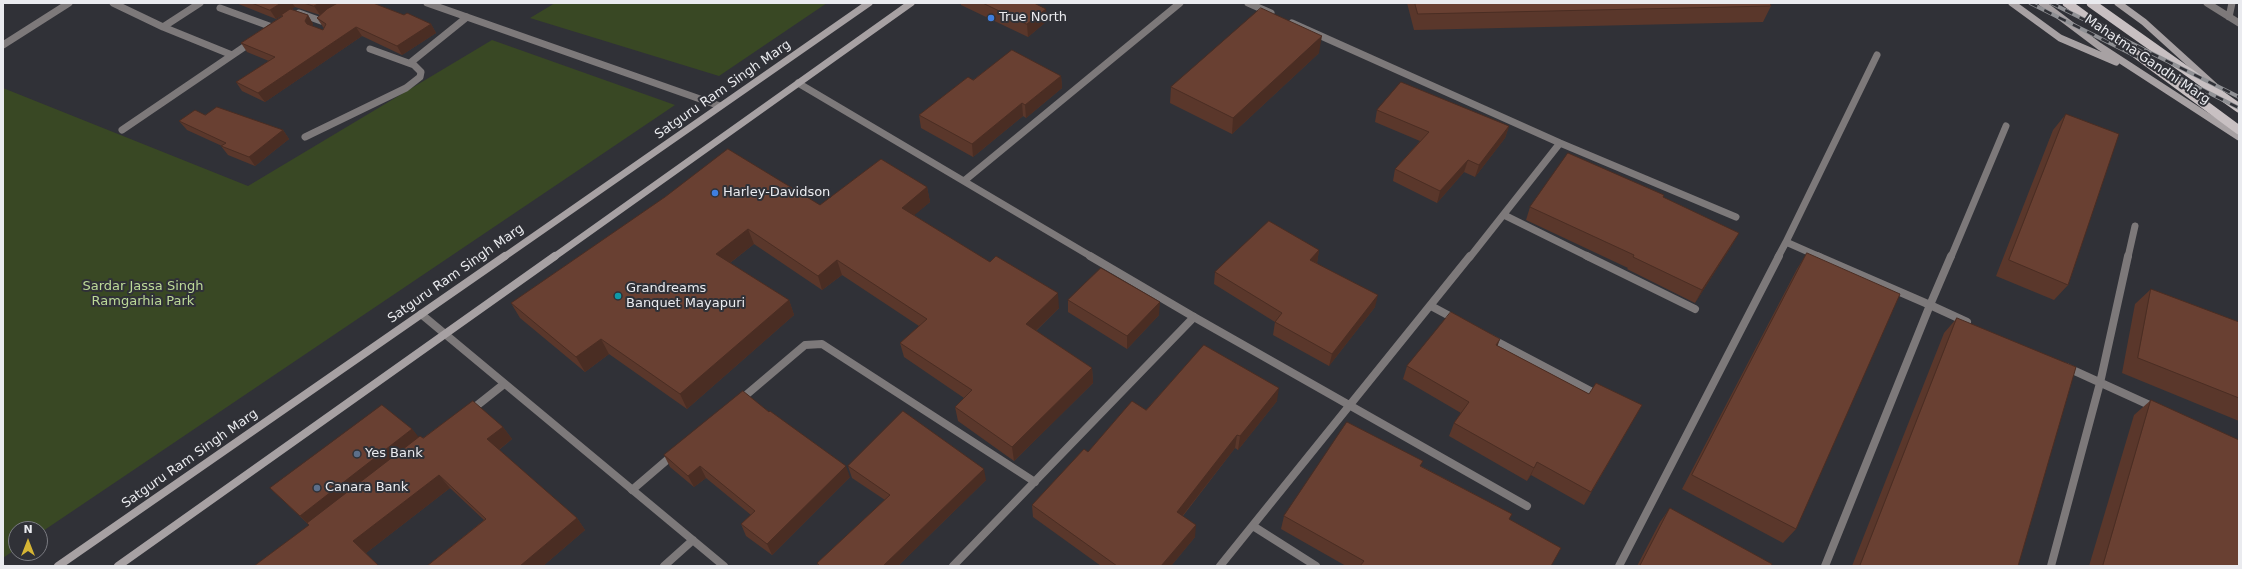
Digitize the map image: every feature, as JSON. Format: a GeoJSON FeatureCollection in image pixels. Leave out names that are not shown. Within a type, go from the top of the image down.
{"type":"FeatureCollection","features":[{"type":"Feature","properties":{"kind":"main road","name":"Satguru Ram Singh Marg"},"geometry":{"type":"LineString","coordinates":[[58,566],[869,3]]}},
{"type":"Feature","properties":{"kind":"main road"},"geometry":{"type":"LineString","coordinates":[[118,566],[911,3]]}},
{"type":"Feature","properties":{"kind":"main road"},"geometry":{"type":"LineString","coordinates":[[2012,3],[2060,38],[2137,71]]}},
{"type":"Feature","properties":{"kind":"main road","name":"Mahatma Gandhi Marg"},"geometry":{"type":"LineString","coordinates":[[2042,3],[2099,46],[2239,138]]}},
{"type":"Feature","properties":{"kind":"main road","name":"Mahatma Gandhi Marg"},"geometry":{"type":"LineString","coordinates":[[2067,3],[2239,130]]}},
{"type":"Feature","properties":{"kind":"main road","name":"Mahatma Gandhi Marg"},"geometry":{"type":"LineString","coordinates":[[2091,3],[2239,108]]}},
{"type":"Feature","properties":{"kind":"main road","name":"Mahatma Gandhi Marg"},"geometry":{"type":"LineString","coordinates":[[2118,3],[2144,22],[2239,108]]}},
{"type":"Feature","properties":{"kind":"street"},"geometry":{"type":"LineString","coordinates":[[3,44],[69,3]]}},
{"type":"Feature","properties":{"kind":"street"},"geometry":{"type":"LineString","coordinates":[[114,3],[162,27],[232,55]]}},
{"type":"Feature","properties":{"kind":"street"},"geometry":{"type":"LineString","coordinates":[[162,27],[200,3]]}},
{"type":"Feature","properties":{"kind":"street"},"geometry":{"type":"LineString","coordinates":[[427,3],[720,106]]}},
{"type":"Feature","properties":{"kind":"street"},"geometry":{"type":"LineString","coordinates":[[964,181],[1180,3]]}},
{"type":"Feature","properties":{"kind":"street"},"geometry":{"type":"LineString","coordinates":[[1248,3],[1277,16]]}},
{"type":"Feature","properties":{"kind":"street"},"geometry":{"type":"LineString","coordinates":[[2207,3],[2239,23]]}},
{"type":"Feature","properties":{"kind":"street"},"geometry":{"type":"LineString","coordinates":[[2229,17],[2232,3]]}},
{"type":"Feature","properties":{"kind":"street"},"geometry":{"type":"LineString","coordinates":[[122,130],[269,29],[220,8]]}},
{"type":"Feature","properties":{"kind":"street"},"geometry":{"type":"LineString","coordinates":[[289,16],[295,12],[321,21]]}},
{"type":"Feature","properties":{"kind":"street"},"geometry":{"type":"LineString","coordinates":[[410,63],[467,17]]}},
{"type":"Feature","properties":{"kind":"street"},"geometry":{"type":"LineString","coordinates":[[1284,19],[1560,143],[1736,217]]}},
{"type":"Feature","properties":{"kind":"street"},"geometry":{"type":"LineString","coordinates":[[305,137],[414,82],[420,77],[421,72],[419,67],[370,49]]}},
{"type":"Feature","properties":{"kind":"street"},"geometry":{"type":"LineString","coordinates":[[1618,566],[1786,242],[1877,55]]}},
{"type":"Feature","properties":{"kind":"street"},"geometry":{"type":"LineString","coordinates":[[798,83],[1194,317],[1527,506]]}},
{"type":"Feature","properties":{"kind":"street"},"geometry":{"type":"LineString","coordinates":[[1825,566],[1930,305],[2006,126]]}},
{"type":"Feature","properties":{"kind":"street"},"geometry":{"type":"LineString","coordinates":[[1220,566],[1351,406],[1560,143]]}},
{"type":"Feature","properties":{"kind":"street"},"geometry":{"type":"LineString","coordinates":[[1504,215],[1694,309]]}},
{"type":"Feature","properties":{"kind":"street"},"geometry":{"type":"LineString","coordinates":[[2051,566],[2100,383],[2135,226]]}},
{"type":"Feature","properties":{"kind":"street"},"geometry":{"type":"LineString","coordinates":[[1786,242],[1973,325]]}},
{"type":"Feature","properties":{"kind":"street"},"geometry":{"type":"LineString","coordinates":[[1431,306],[1466,325]]}},
{"type":"Feature","properties":{"kind":"street"},"geometry":{"type":"LineString","coordinates":[[421,314],[443,334],[724,566]]}},
{"type":"Feature","properties":{"kind":"street"},"geometry":{"type":"LineString","coordinates":[[953,566],[1194,317]]}},
{"type":"Feature","properties":{"kind":"street"},"geometry":{"type":"LineString","coordinates":[[1480,332],[1606,399]]}},
{"type":"Feature","properties":{"kind":"street"},"geometry":{"type":"LineString","coordinates":[[733,405],[805,345],[822,344],[1035,482]]}},
{"type":"Feature","properties":{"kind":"street"},"geometry":{"type":"LineString","coordinates":[[2057,363],[2162,410]]}},
{"type":"Feature","properties":{"kind":"street"},"geometry":{"type":"LineString","coordinates":[[460,419],[504,384]]}},
{"type":"Feature","properties":{"kind":"street"},"geometry":{"type":"LineString","coordinates":[[632,490],[679,450]]}},
{"type":"Feature","properties":{"kind":"street"},"geometry":{"type":"LineString","coordinates":[[1253,526],[1316,566]]}},
{"type":"Feature","properties":{"kind":"street"},"geometry":{"type":"LineString","coordinates":[[664,566],[693,540]]}},
{"type":"Feature","properties":{"kind":"green space"},"geometry":{"type":"Polygon","coordinates":[[[555,3],[827,3],[719,76],[530,18],[555,3]]]}},
{"type":"Feature","properties":{"kind":"green space","name":"Sardar Jassa Singh Ramgarhia Park"},"geometry":{"type":"Polygon","coordinates":[[[492,40],[675,105],[48,528],[48,521],[8,521],[8,555],[3,558],[3,88],[248,186],[492,40]]]}},
{"type":"Feature","properties":{"kind":"building"},"geometry":{"type":"Polygon","coordinates":[[[252,3],[281,3],[270,10],[252,3]]]}},
{"type":"Feature","properties":{"kind":"building"},"geometry":{"type":"Polygon","coordinates":[[[304,3],[320,3],[314,6],[304,3]]]}},
{"type":"Feature","properties":{"kind":"building"},"geometry":{"type":"Polygon","coordinates":[[[338,3],[373,3],[404,15],[407,13],[431,24],[397,46],[356,27],[258,93],[236,82],[275,57],[241,43],[283,16],[281,15],[290,9],[308,15],[305,21],[307,24],[323,30],[326,24],[317,18],[327,9],[338,3]]]}},
{"type":"Feature","properties":{"kind":"building"},"geometry":{"type":"Polygon","coordinates":[[[983,3],[1034,3],[1046,9],[1027,24],[983,3]]]}},
{"type":"Feature","properties":{"kind":"building"},"geometry":{"type":"Polygon","coordinates":[[[1415,3],[1770,3],[1771,6],[1418,14],[1415,3]]]}},
{"type":"Feature","properties":{"kind":"building"},"geometry":{"type":"Polygon","coordinates":[[[1261,8],[1322,36],[1233,118],[1171,87],[1261,8]]]}},
{"type":"Feature","properties":{"kind":"building"},"geometry":{"type":"Polygon","coordinates":[[[1012,50],[1061,76],[1025,105],[1022,103],[972,144],[919,115],[968,77],[973,80],[1012,50]]]}},
{"type":"Feature","properties":{"kind":"building"},"geometry":{"type":"Polygon","coordinates":[[[1401,82],[1509,126],[1479,165],[1468,160],[1440,191],[1395,169],[1429,132],[1377,110],[1401,82]]]}},
{"type":"Feature","properties":{"kind":"building"},"geometry":{"type":"Polygon","coordinates":[[[217,107],[283,130],[249,157],[221,146],[226,143],[179,121],[195,110],[205,115],[217,107]]]}},
{"type":"Feature","properties":{"kind":"building"},"geometry":{"type":"Polygon","coordinates":[[[2066,114],[2119,134],[2068,285],[2009,260],[2066,114]]]}},
{"type":"Feature","properties":{"kind":"building"},"geometry":{"type":"Polygon","coordinates":[[[728,149],[820,205],[881,159],[927,187],[902,208],[990,262],[996,256],[1058,293],[1026,324],[1092,368],[1012,447],[955,407],[972,390],[900,343],[927,319],[837,260],[818,276],[748,229],[716,254],[789,300],[680,394],[601,339],[576,357],[511,303],[665,197],[728,149]]]}},
{"type":"Feature","properties":{"kind":"building"},"geometry":{"type":"Polygon","coordinates":[[[1568,153],[1664,195],[1663,197],[1739,233],[1702,290],[1633,257],[1634,255],[1530,207],[1568,153]]]}},
{"type":"Feature","properties":{"kind":"building"},"geometry":{"type":"Polygon","coordinates":[[[1269,221],[1319,250],[1310,260],[1378,295],[1332,354],[1275,322],[1282,313],[1215,272],[1269,221]]]}},
{"type":"Feature","properties":{"kind":"building"},"geometry":{"type":"Polygon","coordinates":[[[1807,253],[1900,294],[1796,529],[1692,475],[1807,253]]]}},
{"type":"Feature","properties":{"kind":"building"},"geometry":{"type":"Polygon","coordinates":[[[1101,268],[1160,302],[1127,336],[1068,300],[1101,268]]]}},
{"type":"Feature","properties":{"kind":"building"},"geometry":{"type":"Polygon","coordinates":[[[2151,289],[2239,322],[2239,398],[2138,358],[2151,289]]]}},
{"type":"Feature","properties":{"kind":"building"},"geometry":{"type":"Polygon","coordinates":[[[1451,312],[1500,339],[1496,345],[1589,394],[1596,383],[1642,405],[1591,492],[1537,462],[1534,468],[1454,423],[1469,402],[1407,366],[1451,312]]]}},
{"type":"Feature","properties":{"kind":"building"},"geometry":{"type":"Polygon","coordinates":[[[1957,318],[2076,367],[2018,566],[1860,566],[1957,318]]]}},
{"type":"Feature","properties":{"kind":"building"},"geometry":{"type":"Polygon","coordinates":[[[1204,345],[1279,388],[1240,436],[1237,435],[1177,512],[1196,525],[1161,566],[1117,566],[1032,505],[1084,449],[1088,452],[1132,401],[1146,410],[1204,345]]]}},
{"type":"Feature","properties":{"kind":"building"},"geometry":{"type":"Polygon","coordinates":[[[743,391],[769,412],[770,411],[846,466],[767,544],[741,524],[755,511],[700,466],[688,476],[664,455],[743,391]]]}},
{"type":"Feature","properties":{"kind":"building"},"geometry":{"type":"Polygon","coordinates":[[[2151,400],[2239,440],[2239,566],[2103,566],[2151,400]]]}},
{"type":"Feature","properties":{"kind":"building"},"geometry":{"type":"Polygon","coordinates":[[[473,401],[503,427],[487,439],[577,518],[520,566],[427,566],[486,519],[439,475],[353,541],[379,566],[254,566],[309,525],[307,523],[420,436],[423,438],[473,401]]]}},
{"type":"Feature","properties":{"kind":"building"},"geometry":{"type":"Polygon","coordinates":[[[382,405],[412,429],[300,516],[270,488],[382,405]]]}},
{"type":"Feature","properties":{"kind":"building"},"geometry":{"type":"Polygon","coordinates":[[[903,411],[984,469],[883,566],[820,566],[817,563],[890,495],[848,466],[903,411]]]}},
{"type":"Feature","properties":{"kind":"building"},"geometry":{"type":"Polygon","coordinates":[[[1347,422],[1423,461],[1420,466],[1512,514],[1509,519],[1561,548],[1551,566],[1360,566],[1364,561],[1284,516],[1347,422]]]}},
{"type":"Feature","properties":{"kind":"building"},"geometry":{"type":"Polygon","coordinates":[[[1670,508],[1772,564],[1771,566],[1640,566],[1670,508]]]}},
{"type":"Feature","properties":{"kind":"railway"},"geometry":{"type":"LineString","coordinates":[[2030,3],[2239,108]]}},
{"type":"Feature","properties":{"kind":"railway"},"geometry":{"type":"LineString","coordinates":[[2051,3],[2239,97]]}},
{"type":"Feature","properties":{"kind":"place","name":"True North"},"geometry":{"type":"Point","coordinates":[991,18]}},
{"type":"Feature","properties":{"kind":"place","name":"Harley-Davidson"},"geometry":{"type":"Point","coordinates":[715,193]}},
{"type":"Feature","properties":{"kind":"place","name":"Grandreams Banquet Mayapuri"},"geometry":{"type":"Point","coordinates":[618,296]}},
{"type":"Feature","properties":{"kind":"place","name":"Yes Bank"},"geometry":{"type":"Point","coordinates":[357,454]}},
{"type":"Feature","properties":{"kind":"place","name":"Canara Bank"},"geometry":{"type":"Point","coordinates":[317,488]}}]}
